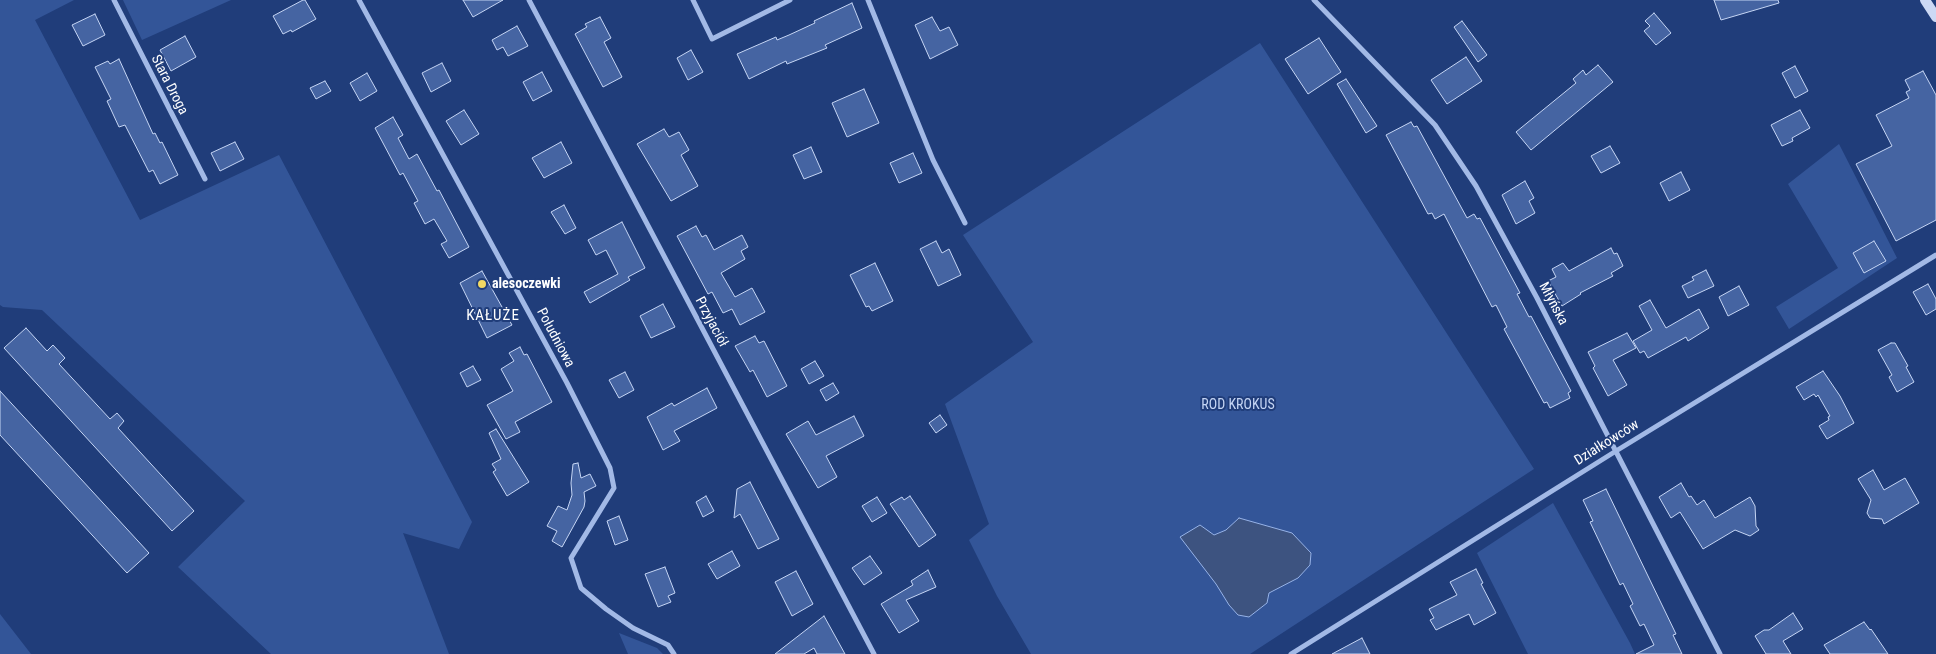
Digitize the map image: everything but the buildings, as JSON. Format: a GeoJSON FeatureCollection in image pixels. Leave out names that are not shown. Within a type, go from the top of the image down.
{"type":"FeatureCollection","features":[{"type":"Feature","properties":{"kind":"street","name":"Stara Droga"},"geometry":{"type":"LineString","coordinates":[[114,0],[205,179]]}},
{"type":"Feature","properties":{"kind":"street","name":"Południowa"},"geometry":{"type":"LineString","coordinates":[[359,0],[567,383],[610,468],[614,488],[571,558],[582,588],[606,609],[633,628],[668,646],[674,654]]}},
{"type":"Feature","properties":{"kind":"street","name":"Przyjaciół"},"geometry":{"type":"LineString","coordinates":[[529,0],[874,654]]}},
{"type":"Feature","properties":{"kind":"street"},"geometry":{"type":"LineString","coordinates":[[693,0],[712,39],[790,0]]}},
{"type":"Feature","properties":{"kind":"street"},"geometry":{"type":"LineString","coordinates":[[868,0],[933,160],[966,223]]}},
{"type":"Feature","properties":{"kind":"street","name":"Młyńska"},"geometry":{"type":"LineString","coordinates":[[1314,0],[1435,125],[1476,186],[1537,298],[1720,654]]}},
{"type":"Feature","properties":{"kind":"street"},"geometry":{"type":"LineString","coordinates":[[1925,0],[1936,17]]}},
{"type":"Feature","properties":{"kind":"street","name":"Działkowców"},"geometry":{"type":"LineString","coordinates":[[1291,654],[1616,450],[1936,255]]}},
{"type":"Feature","properties":{"kind":"green space"},"geometry":{"type":"Polygon","coordinates":[[[0,0],[74,0],[35,20],[140,220],[279,155],[472,522],[459,549],[403,533],[449,654],[271,654],[178,567],[245,501],[42,310],[3,307],[0,305],[0,0]]]}},
{"type":"Feature","properties":{"kind":"green space"},"geometry":{"type":"Polygon","coordinates":[[[123,0],[231,0],[142,40],[123,0]]]}},
{"type":"Feature","properties":{"kind":"green space","name":"ROD KROKUS"},"geometry":{"type":"Polygon","coordinates":[[[1260,43],[1534,469],[1250,654],[1031,654],[997,596],[969,540],[989,524],[945,404],[1033,342],[963,235],[1260,43]]]}},
{"type":"Feature","properties":{"kind":"green space"},"geometry":{"type":"Polygon","coordinates":[[[1839,144],[1897,258],[1789,329],[1776,307],[1838,268],[1788,184],[1839,144]]]}},
{"type":"Feature","properties":{"kind":"green space"},"geometry":{"type":"Polygon","coordinates":[[[1553,503],[1635,654],[1528,654],[1477,553],[1553,503]]]}},
{"type":"Feature","properties":{"kind":"green space"},"geometry":{"type":"Polygon","coordinates":[[[0,614],[31,654],[0,654],[0,614]]]}},
{"type":"Feature","properties":{"kind":"green space"},"geometry":{"type":"Polygon","coordinates":[[[619,633],[657,648],[663,654],[628,654],[619,633]]]}},
{"type":"Feature","properties":{"kind":"shaded area"},"geometry":{"type":"Polygon","coordinates":[[[1239,518],[1292,533],[1311,553],[1310,565],[1298,578],[1269,593],[1267,603],[1249,617],[1238,615],[1229,605],[1216,584],[1180,537],[1200,525],[1214,535],[1226,530],[1239,518]]]}},
{"type":"Feature","properties":{"kind":"place","name":"alesoczewki"},"geometry":{"type":"Point","coordinates":[482,284]}},
{"type":"Feature","properties":{"kind":"district","name":"KAŁUŻE"},"geometry":{"type":"Point","coordinates":[493,316]}}]}
